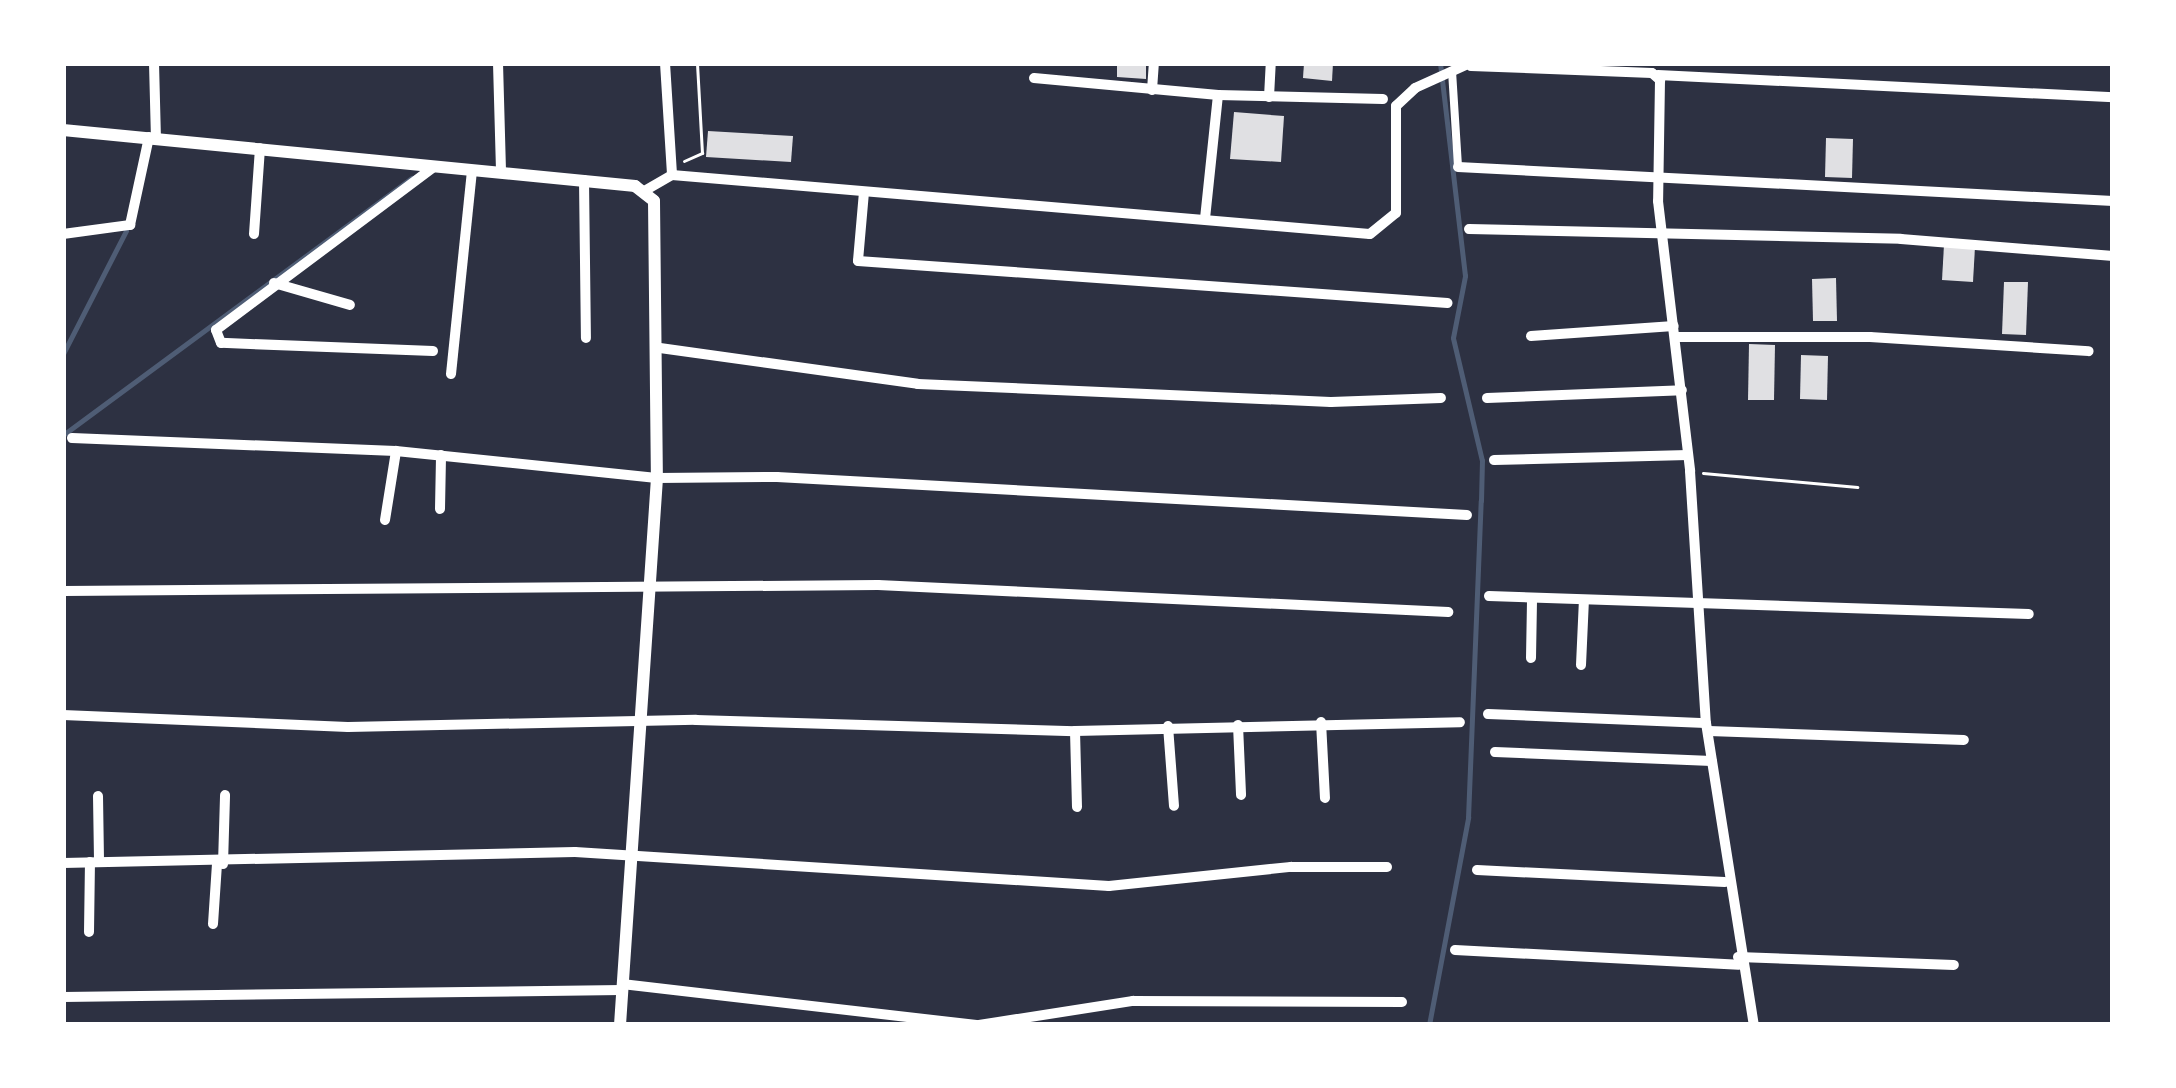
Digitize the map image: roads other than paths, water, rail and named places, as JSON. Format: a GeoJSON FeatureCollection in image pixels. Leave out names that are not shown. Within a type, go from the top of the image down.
{"type":"FeatureCollection","features":[{"type":"Feature","properties":{"kind":"street"},"geometry":{"type":"LineString","coordinates":[[63,233],[130,225],[152,138],[154,63]]}},
{"type":"Feature","properties":{"kind":"street"},"geometry":{"type":"LineString","coordinates":[[498,63],[501,172]]}},
{"type":"Feature","properties":{"kind":"street"},"geometry":{"type":"LineString","coordinates":[[665,63],[672,171]]}},
{"type":"Feature","properties":{"kind":"street"},"geometry":{"type":"LineString","coordinates":[[1152,90],[1154,63]]}},
{"type":"Feature","properties":{"kind":"street"},"geometry":{"type":"LineString","coordinates":[[1269,97],[1271,63]]}},
{"type":"Feature","properties":{"kind":"street"},"geometry":{"type":"LineString","coordinates":[[63,130],[584,180],[646,190],[672,171],[864,192],[1370,234],[1386,227],[1396,213],[1396,106],[1431,80],[1471,65],[2113,97]]}},
{"type":"Feature","properties":{"kind":"street"},"geometry":{"type":"LineString","coordinates":[[1450,72],[1459,167],[2113,201]]}},
{"type":"Feature","properties":{"kind":"street"},"geometry":{"type":"LineString","coordinates":[[1658,75],[1661,232],[1690,472],[1708,728],[1725,882],[1754,1025]]}},
{"type":"Feature","properties":{"kind":"street"},"geometry":{"type":"LineString","coordinates":[[1034,78],[1218,95],[1383,99]]}},
{"type":"Feature","properties":{"kind":"street"},"geometry":{"type":"LineString","coordinates":[[1205,219],[1218,95]]}},
{"type":"Feature","properties":{"kind":"street"},"geometry":{"type":"LineString","coordinates":[[254,233],[260,148]]}},
{"type":"Feature","properties":{"kind":"street"},"geometry":{"type":"LineString","coordinates":[[433,351],[221,343],[216,330],[434,167]]}},
{"type":"Feature","properties":{"kind":"street"},"geometry":{"type":"LineString","coordinates":[[451,374],[472,170]]}},
{"type":"Feature","properties":{"kind":"street"},"geometry":{"type":"LineString","coordinates":[[584,180],[586,338]]}},
{"type":"Feature","properties":{"kind":"street"},"geometry":{"type":"LineString","coordinates":[[620,1025],[645,726],[657,478],[658,218],[646,190]]}},
{"type":"Feature","properties":{"kind":"street"},"geometry":{"type":"LineString","coordinates":[[864,192],[858,261],[1448,303]]}},
{"type":"Feature","properties":{"kind":"street"},"geometry":{"type":"LineString","coordinates":[[1469,229],[1901,239],[2113,256]]}},
{"type":"Feature","properties":{"kind":"street"},"geometry":{"type":"LineString","coordinates":[[274,283],[350,305]]}},
{"type":"Feature","properties":{"kind":"street"},"geometry":{"type":"LineString","coordinates":[[1531,336],[1675,332],[1870,337],[2090,351]]}},
{"type":"Feature","properties":{"kind":"street"},"geometry":{"type":"LineString","coordinates":[[660,348],[881,382],[1308,401],[1441,398]]}},
{"type":"Feature","properties":{"kind":"street"},"geometry":{"type":"LineString","coordinates":[[1487,398],[1682,390]]}},
{"type":"Feature","properties":{"kind":"street"},"geometry":{"type":"LineString","coordinates":[[72,438],[440,454],[657,478],[777,477],[1467,515]]}},
{"type":"Feature","properties":{"kind":"street"},"geometry":{"type":"LineString","coordinates":[[385,520],[396,452]]}},
{"type":"Feature","properties":{"kind":"street"},"geometry":{"type":"LineString","coordinates":[[440,454],[440,509]]}},
{"type":"Feature","properties":{"kind":"street"},"geometry":{"type":"LineString","coordinates":[[1494,460],[1688,455]]}},
{"type":"Feature","properties":{"kind":"street"},"geometry":{"type":"LineString","coordinates":[[63,591],[1002,588],[1246,608],[1448,612]]}},
{"type":"Feature","properties":{"kind":"street"},"geometry":{"type":"LineString","coordinates":[[1489,596],[2029,614]]}},
{"type":"Feature","properties":{"kind":"street"},"geometry":{"type":"LineString","coordinates":[[1531,658],[1532,598]]}},
{"type":"Feature","properties":{"kind":"street"},"geometry":{"type":"LineString","coordinates":[[1581,665],[1584,600]]}},
{"type":"Feature","properties":{"kind":"street"},"geometry":{"type":"LineString","coordinates":[[1488,714],[1964,740]]}},
{"type":"Feature","properties":{"kind":"street"},"geometry":{"type":"LineString","coordinates":[[63,715],[348,728],[645,726],[696,720],[1076,731],[1460,722]]}},
{"type":"Feature","properties":{"kind":"street"},"geometry":{"type":"LineString","coordinates":[[1321,722],[1325,798]]}},
{"type":"Feature","properties":{"kind":"street"},"geometry":{"type":"LineString","coordinates":[[1238,724],[1240,795]]}},
{"type":"Feature","properties":{"kind":"street"},"geometry":{"type":"LineString","coordinates":[[1168,726],[1174,806]]}},
{"type":"Feature","properties":{"kind":"street"},"geometry":{"type":"LineString","coordinates":[[1076,731],[1077,807]]}},
{"type":"Feature","properties":{"kind":"street"},"geometry":{"type":"LineString","coordinates":[[1496,752],[1712,760]]}},
{"type":"Feature","properties":{"kind":"street"},"geometry":{"type":"LineString","coordinates":[[213,924],[225,795]]}},
{"type":"Feature","properties":{"kind":"street"},"geometry":{"type":"LineString","coordinates":[[89,932],[98,796]]}},
{"type":"Feature","properties":{"kind":"street"},"geometry":{"type":"LineString","coordinates":[[63,863],[634,856],[1069,885],[1387,867]]}},
{"type":"Feature","properties":{"kind":"street"},"geometry":{"type":"LineString","coordinates":[[1477,870],[1725,882]]}},
{"type":"Feature","properties":{"kind":"street"},"geometry":{"type":"LineString","coordinates":[[1455,950],[1954,965]]}},
{"type":"Feature","properties":{"kind":"street"},"geometry":{"type":"LineString","coordinates":[[63,997],[622,987],[979,1025],[1133,1001],[1402,1002]]}},
{"type":"Feature","properties":{"kind":"waterway"},"geometry":{"type":"LineString","coordinates":[[1429,1025],[1468,818],[1482,461],[1453,338],[1465,276],[1440,63]]}},
{"type":"Feature","properties":{"kind":"waterway"},"geometry":{"type":"LineString","coordinates":[[63,435],[411,178]]}},
{"type":"Feature","properties":{"kind":"waterway"},"geometry":{"type":"LineString","coordinates":[[63,354],[126,231]]}}]}
